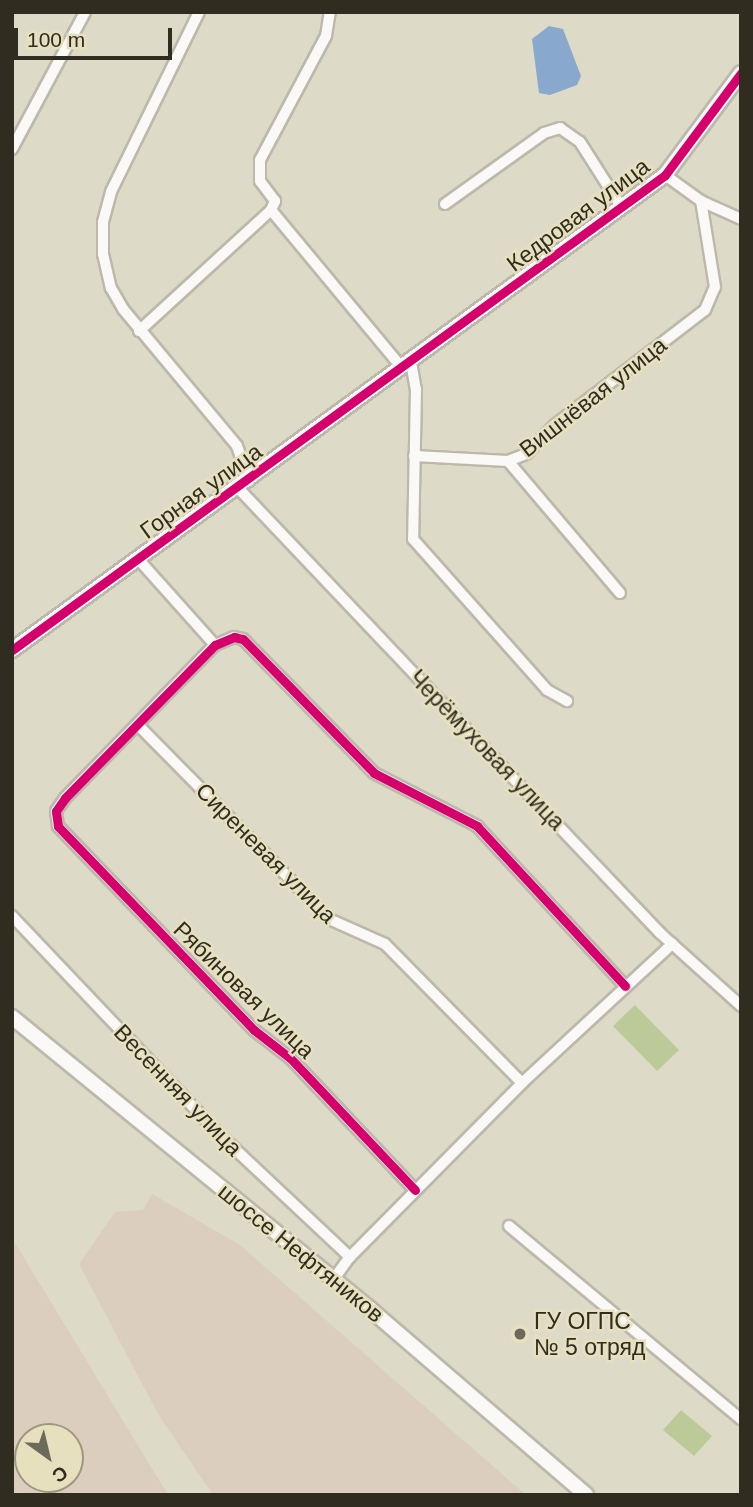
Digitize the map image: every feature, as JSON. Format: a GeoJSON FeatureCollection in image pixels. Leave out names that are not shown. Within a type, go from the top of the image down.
{"type":"FeatureCollection","features":[{"type":"Feature","properties":{"kind":"street"},"geometry":{"type":"LineString","coordinates":[[12,149],[85,12]]}},
{"type":"Feature","properties":{"kind":"street","name":"Черёмуховая улица"},"geometry":{"type":"LineString","coordinates":[[200,12],[106,209],[106,271],[122,309],[237,446],[244,485],[672,944],[741,1006]]}},
{"type":"Feature","properties":{"kind":"street"},"geometry":{"type":"LineString","coordinates":[[139,331],[271,210],[275,201],[260,181],[260,160],[326,36],[330,12]]}},
{"type":"Feature","properties":{"kind":"street","name":"Кедровая улица"},"geometry":{"type":"LineString","coordinates":[[407,365],[666,175],[741,73]]}},
{"type":"Feature","properties":{"kind":"street"},"geometry":{"type":"LineString","coordinates":[[445,204],[544,133],[560,128],[580,142],[622,208]]}},
{"type":"Feature","properties":{"kind":"street"},"geometry":{"type":"LineString","coordinates":[[666,175],[701,201],[741,219]]}},
{"type":"Feature","properties":{"kind":"street","name":"Вишнёвая улица"},"geometry":{"type":"LineString","coordinates":[[414,456],[508,461],[542,442],[555,425],[705,310],[714,294],[701,201]]}},
{"type":"Feature","properties":{"kind":"street"},"geometry":{"type":"LineString","coordinates":[[271,210],[407,365],[416,389],[410,531],[417,546],[547,690],[567,701]]}},
{"type":"Feature","properties":{"kind":"street","name":"Горная улица"},"geometry":{"type":"LineString","coordinates":[[12,650],[407,365]]}},
{"type":"Feature","properties":{"kind":"street"},"geometry":{"type":"LineString","coordinates":[[508,461],[620,593]]}},
{"type":"Feature","properties":{"kind":"street"},"geometry":{"type":"LineString","coordinates":[[139,560],[215,645]]}},
{"type":"Feature","properties":{"kind":"street"},"geometry":{"type":"LineString","coordinates":[[139,726],[215,645],[234,637],[250,643],[374,773],[477,827],[625,986]]}},
{"type":"Feature","properties":{"kind":"street","name":"Рябиновая улица"},"geometry":{"type":"LineString","coordinates":[[139,726],[56,811],[62,833],[254,1031],[290,1058],[415,1190]]}},
{"type":"Feature","properties":{"kind":"street","name":"Сиреневая улица"},"geometry":{"type":"LineString","coordinates":[[139,726],[329,919],[385,944],[522,1083]]}},
{"type":"Feature","properties":{"kind":"street","name":"Весенняя улица"},"geometry":{"type":"LineString","coordinates":[[12,916],[220,1135],[350,1257]]}},
{"type":"Feature","properties":{"kind":"street"},"geometry":{"type":"LineString","coordinates":[[333,1280],[350,1257],[522,1083],[672,944]]}},
{"type":"Feature","properties":{"kind":"street","name":"шоссе Нефтяников"},"geometry":{"type":"LineString","coordinates":[[12,1017],[333,1280],[586,1495]]}},
{"type":"Feature","properties":{"kind":"street"},"geometry":{"type":"LineString","coordinates":[[509,1226],[741,1419]]}},
{"type":"Feature","properties":{"kind":"shaded area"},"geometry":{"type":"Polygon","coordinates":[[[152,1194],[240,1245],[526,1495],[213,1495],[158,1414],[79,1264],[115,1212],[143,1210],[152,1194]]]}},
{"type":"Feature","properties":{"kind":"shaded area"},"geometry":{"type":"Polygon","coordinates":[[[12,1238],[168,1495],[12,1495],[12,1238]]]}},
{"type":"Feature","properties":{"kind":"green space"},"geometry":{"type":"Polygon","coordinates":[[[635,1005],[679,1050],[657,1071],[613,1026],[635,1005]]]}},
{"type":"Feature","properties":{"kind":"green space"},"geometry":{"type":"Polygon","coordinates":[[[681,1410],[712,1436],[694,1456],[663,1430],[681,1410]]]}},
{"type":"Feature","properties":{"kind":"water"},"geometry":{"type":"Polygon","coordinates":[[[549,26],[563,29],[581,76],[577,85],[550,95],[539,93],[532,39],[549,26]]]}},
{"type":"Feature","properties":{"kind":"cycle path"},"geometry":{"type":"LineString","coordinates":[[12,650],[665,175],[741,73]]}},
{"type":"Feature","properties":{"kind":"cycle path"},"geometry":{"type":"LineString","coordinates":[[415,1190],[290,1058],[254,1030],[58,826],[56,811],[65,798],[215,645],[234,637],[243,639],[374,773],[477,826],[625,986]]}},
{"type":"Feature","properties":{"kind":"place","name":"ГУ ОГПС № 5 отряд"},"geometry":{"type":"Point","coordinates":[520,1334]}}]}
